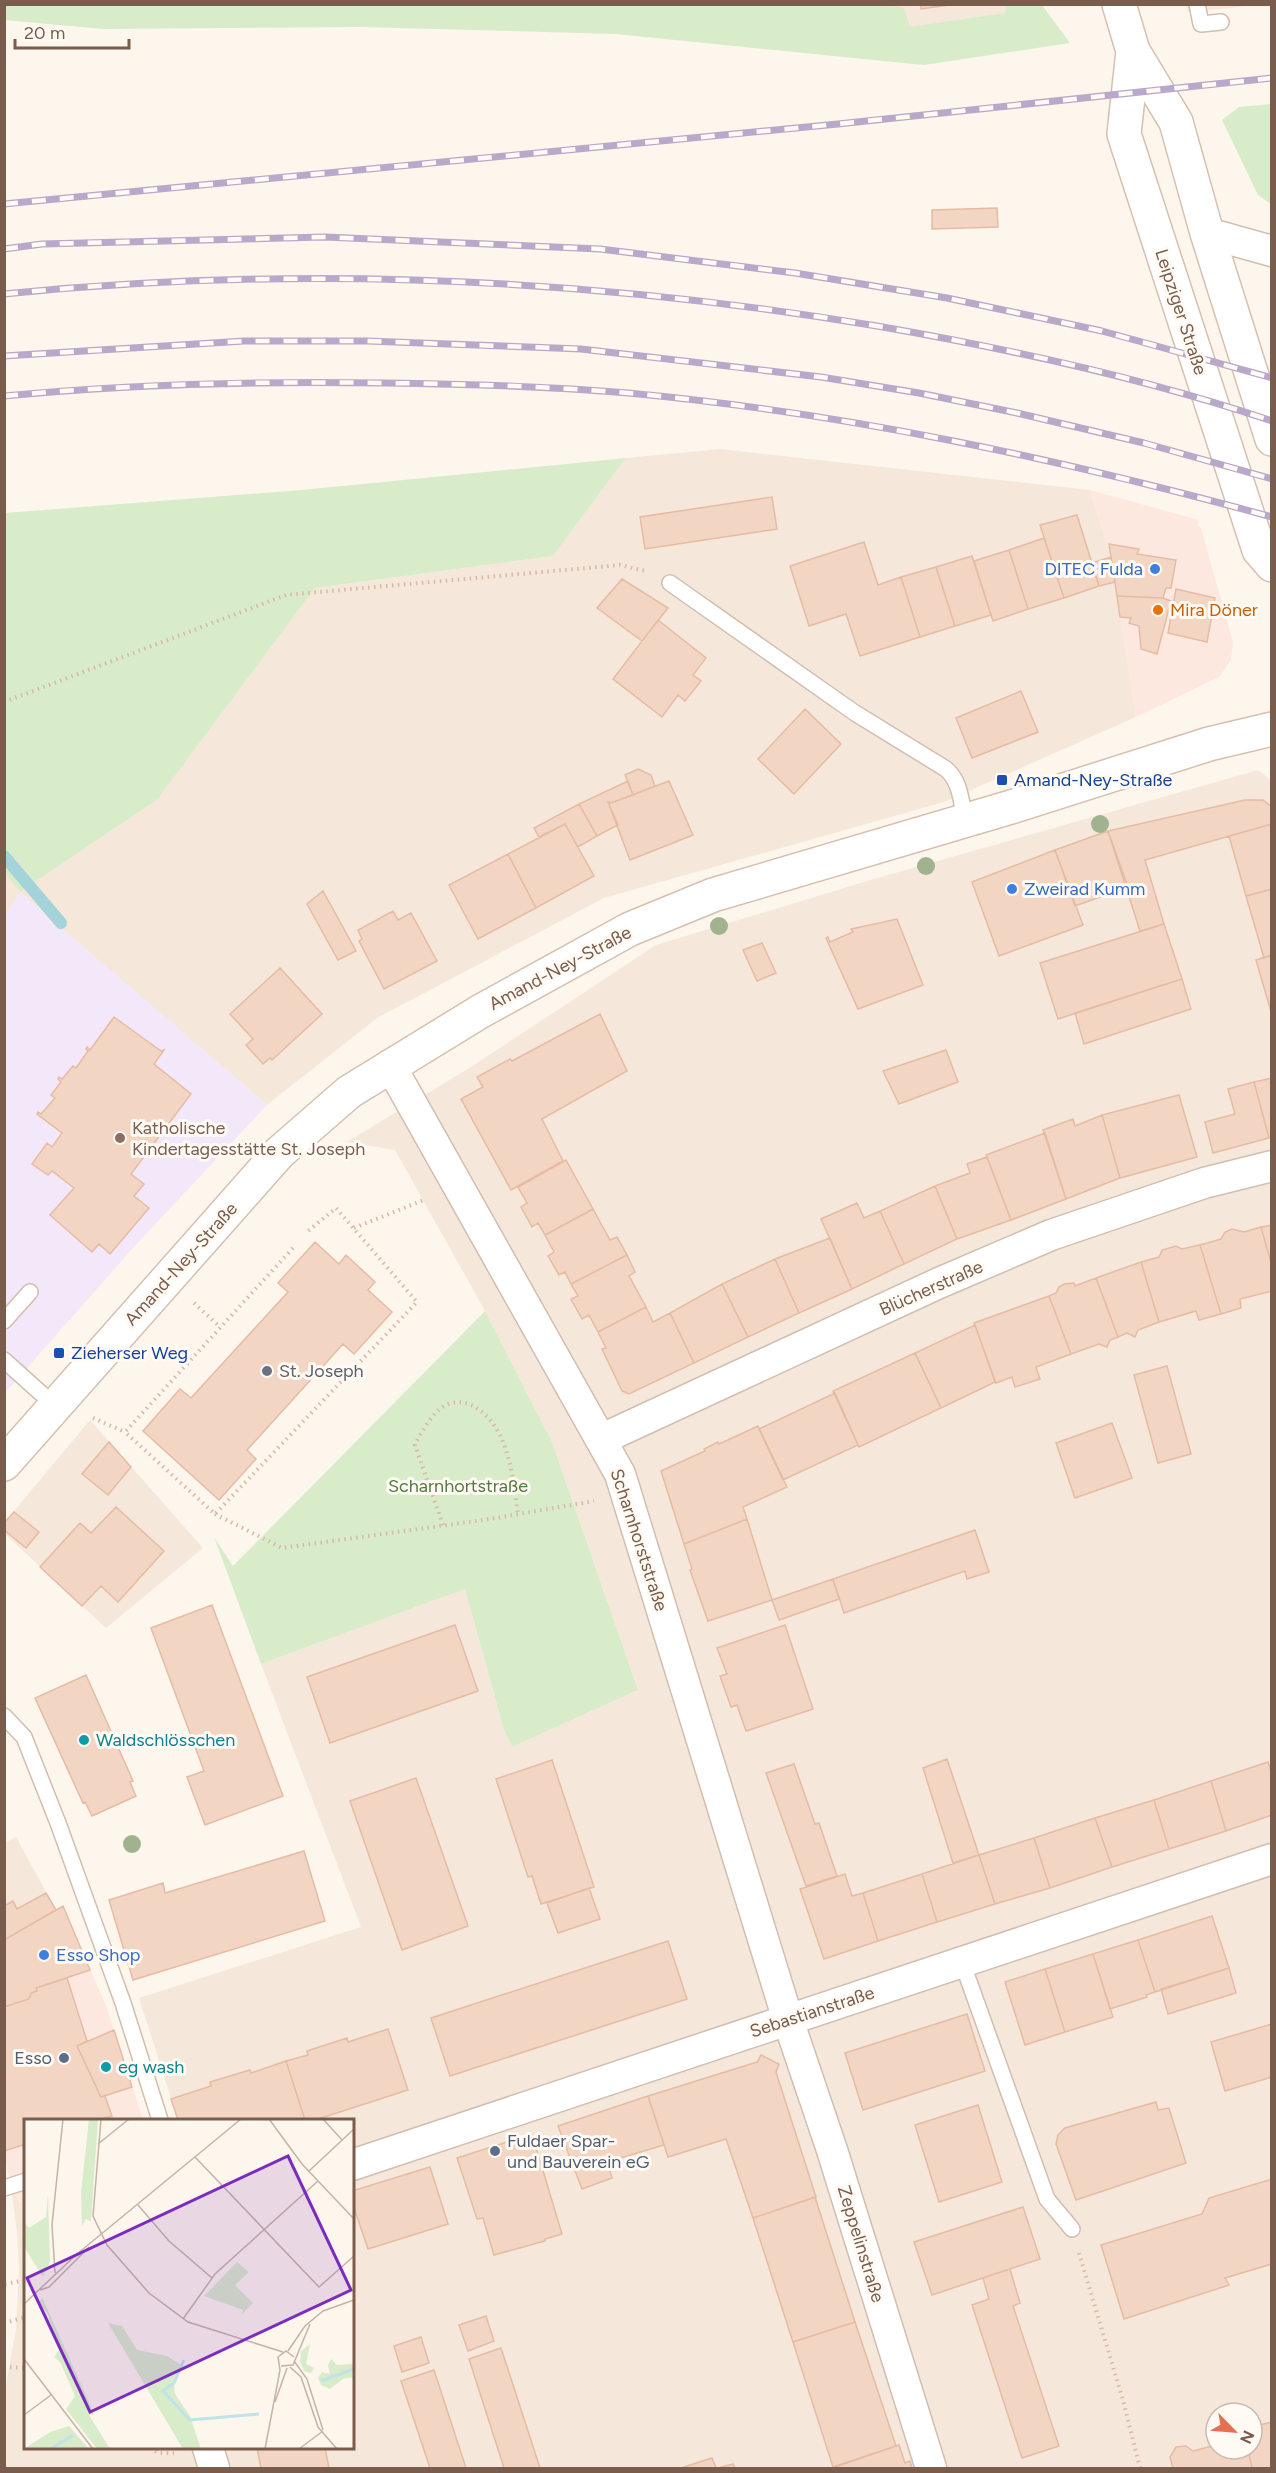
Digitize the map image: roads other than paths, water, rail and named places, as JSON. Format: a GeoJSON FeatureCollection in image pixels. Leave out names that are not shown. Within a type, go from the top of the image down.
{"type":"FeatureCollection","features":[{"type":"Feature","properties":{"kind":"street","name":"Leipziger Straße"},"geometry":{"type":"LineString","coordinates":[[1119,4],[1133,51],[1176,122],[1207,232],[1272,439]]}},
{"type":"Feature","properties":{"kind":"street","name":"Leipziger Straße"},"geometry":{"type":"LineString","coordinates":[[1133,51],[1124,134],[1259,550],[1272,565]]}},
{"type":"Feature","properties":{"kind":"street"},"geometry":{"type":"LineString","coordinates":[[1207,232],[1272,251]]}},
{"type":"Feature","properties":{"kind":"street","name":"Amand-Ney-Straße"},"geometry":{"type":"LineString","coordinates":[[4,1464],[279,1153],[349,1092],[481,1011],[630,929],[713,894],[965,820],[1209,744],[1272,729]]}},
{"type":"Feature","properties":{"kind":"street","name":"Scharnhorststraße"},"geometry":{"type":"LineString","coordinates":[[390,1065],[620,1474],[788,2019]]}},
{"type":"Feature","properties":{"kind":"street","name":"Blücherstraße"},"geometry":{"type":"LineString","coordinates":[[602,1439],[939,1283],[1051,1235],[1204,1183],[1272,1166]]}},
{"type":"Feature","properties":{"kind":"street","name":"Sebastianstraße"},"geometry":{"type":"LineString","coordinates":[[354,2164],[1272,1859]]}},
{"type":"Feature","properties":{"kind":"street","name":"Zeppelinstraße"},"geometry":{"type":"LineString","coordinates":[[788,2019],[832,2150],[924,2465]]}},
{"type":"Feature","properties":{"kind":"street"},"geometry":{"type":"LineString","coordinates":[[208,2449],[214,2469]]}},
{"type":"Feature","properties":{"kind":"lane"},"geometry":{"type":"LineString","coordinates":[[1197,4],[1202,24],[1221,22]]}},
{"type":"Feature","properties":{"kind":"lane"},"geometry":{"type":"LineString","coordinates":[[670,583],[855,713],[946,769],[954,776],[958,785],[965,820]]}},
{"type":"Feature","properties":{"kind":"lane"},"geometry":{"type":"LineString","coordinates":[[4,1321],[30,1292]]}},
{"type":"Feature","properties":{"kind":"lane"},"geometry":{"type":"LineString","coordinates":[[4,1360],[54,1405]]}},
{"type":"Feature","properties":{"kind":"lane"},"geometry":{"type":"LineString","coordinates":[[4,1716],[24,1737],[58,1822],[123,2003],[159,2119]]}},
{"type":"Feature","properties":{"kind":"lane"},"geometry":{"type":"LineString","coordinates":[[962,1962],[1047,2199],[1072,2229]]}},
{"type":"Feature","properties":{"kind":"lane"},"geometry":{"type":"LineString","coordinates":[[4,2188],[24,2182]]}},
{"type":"Feature","properties":{"kind":"waterway"},"geometry":{"type":"LineString","coordinates":[[4,856],[61,923]]}},
{"type":"Feature","properties":{"kind":"railway"},"geometry":{"type":"LineString","coordinates":[[4,204],[838,124],[1272,78]]}},
{"type":"Feature","properties":{"kind":"railway"},"geometry":{"type":"LineString","coordinates":[[4,249],[42,244],[325,237],[600,249],[795,273],[947,298],[1102,331],[1272,378]]}},
{"type":"Feature","properties":{"kind":"railway"},"geometry":{"type":"LineString","coordinates":[[4,294],[113,285],[223,280],[332,279],[442,281],[551,287],[660,297],[877,326],[977,344],[1126,378],[1272,421]]}},
{"type":"Feature","properties":{"kind":"railway"},"geometry":{"type":"LineString","coordinates":[[4,356],[244,341],[367,341],[581,349],[821,377],[919,393],[1144,443],[1272,479]]}},
{"type":"Feature","properties":{"kind":"railway"},"geometry":{"type":"LineString","coordinates":[[4,396],[147,386],[289,382],[475,385],[628,393],[791,413],[952,441],[1113,476],[1272,517]]}},
{"type":"Feature","properties":{"kind":"place","name":"DITEC Fulda"},"geometry":{"type":"Point","coordinates":[1155,569]}},
{"type":"Feature","properties":{"kind":"place","name":"Mira Döner"},"geometry":{"type":"Point","coordinates":[1158,610]}},
{"type":"Feature","properties":{"kind":"place","name":"Amand-Ney-Straße"},"geometry":{"type":"Point","coordinates":[1002,780]}},
{"type":"Feature","properties":{"kind":"place","name":"Zweirad Kumm"},"geometry":{"type":"Point","coordinates":[1012,889]}},
{"type":"Feature","properties":{"kind":"place","name":"Katholische Kindertagesstätte St. Joseph"},"geometry":{"type":"Point","coordinates":[120,1138]}},
{"type":"Feature","properties":{"kind":"place","name":"Zieherser Weg"},"geometry":{"type":"Point","coordinates":[59,1353]}},
{"type":"Feature","properties":{"kind":"place","name":"St. Joseph"},"geometry":{"type":"Point","coordinates":[267,1371]}},
{"type":"Feature","properties":{"kind":"place","name":"Waldschlösschen"},"geometry":{"type":"Point","coordinates":[84,1740]}},
{"type":"Feature","properties":{"kind":"place","name":"Esso Shop"},"geometry":{"type":"Point","coordinates":[44,1955]}},
{"type":"Feature","properties":{"kind":"place","name":"Esso"},"geometry":{"type":"Point","coordinates":[64,2058]}},
{"type":"Feature","properties":{"kind":"place","name":"eg wash"},"geometry":{"type":"Point","coordinates":[106,2067]}},
{"type":"Feature","properties":{"kind":"place","name":"Fuldaer Spar- und Bauverein eG"},"geometry":{"type":"Point","coordinates":[495,2151]}},
{"type":"Feature","properties":{"kind":"park label","name":"Scharnhortstraße"},"geometry":{"type":"Point","coordinates":[458,1486]}}]}
